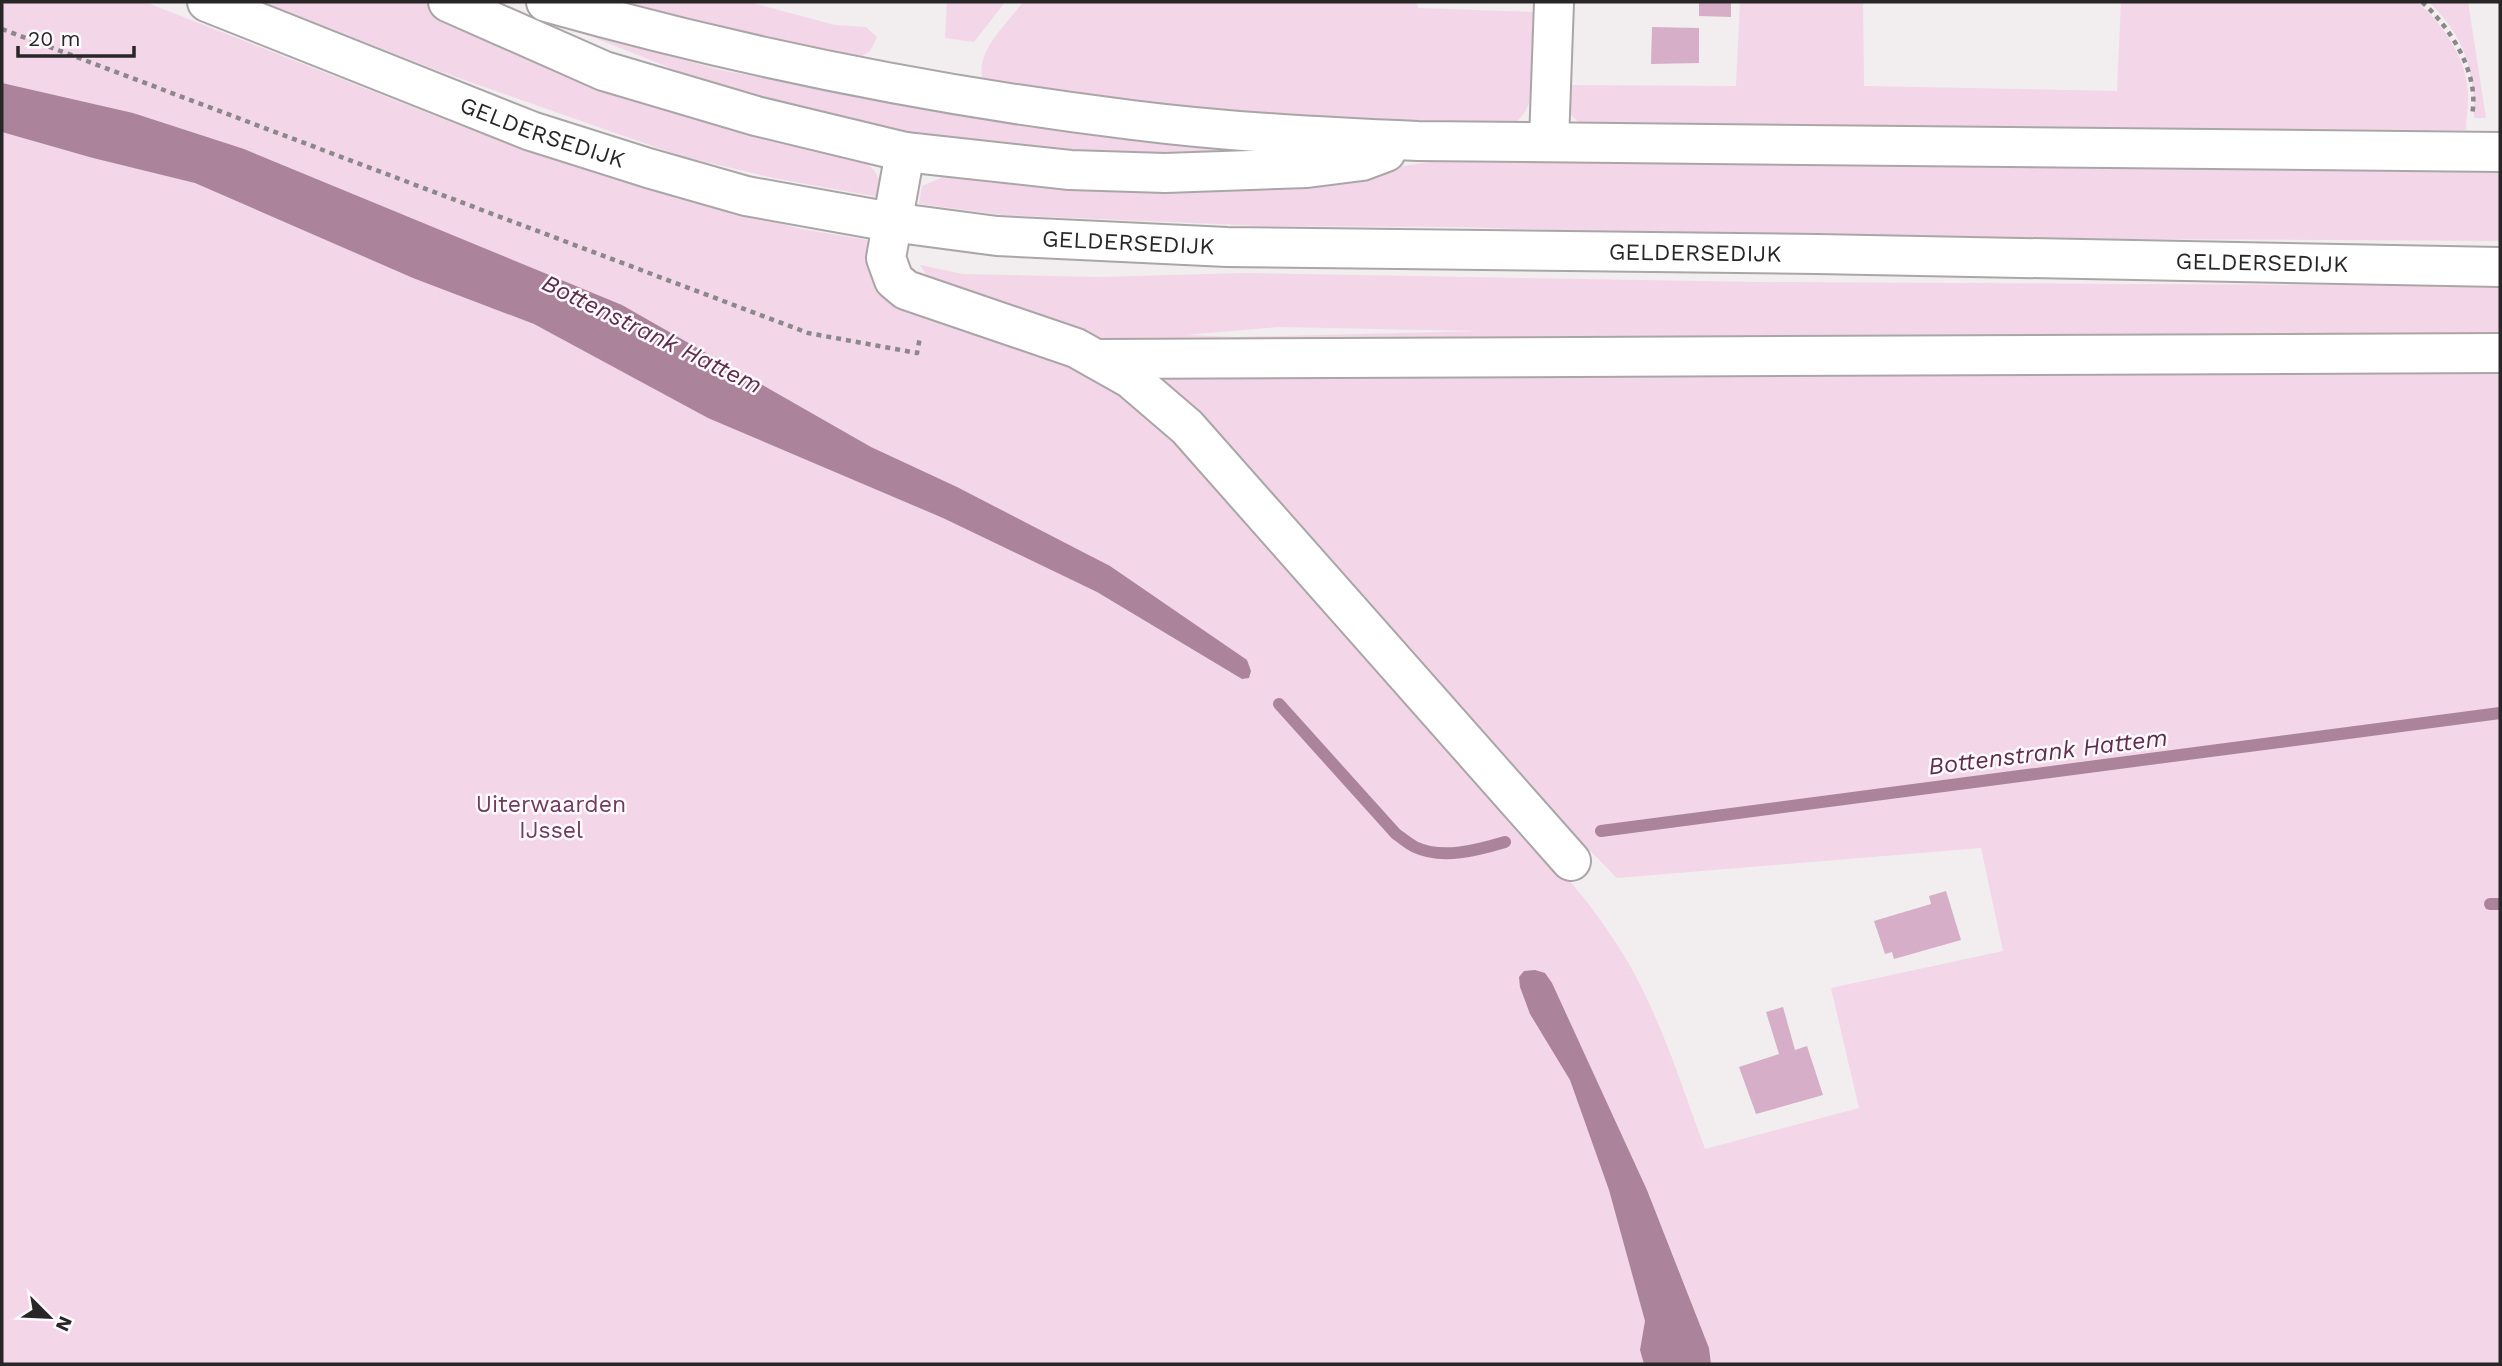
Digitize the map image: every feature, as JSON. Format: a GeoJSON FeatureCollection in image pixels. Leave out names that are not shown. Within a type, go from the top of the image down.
{"type":"FeatureCollection","features":[{"type":"Feature","properties":{"kind":"street","name":"GELDERSEDIJK"},"geometry":{"type":"LineString","coordinates":[[207,2],[544,135],[746,196],[891,222],[997,236],[1227,247],[1817,254],[2500,267]]}},
{"type":"Feature","properties":{"kind":"street"},"geometry":{"type":"LineString","coordinates":[[448,2],[604,71],[756,116],[905,152],[1070,170],[1165,173],[1335,165],[1362,161],[1418,141]]}},
{"type":"Feature","properties":{"kind":"street"},"geometry":{"type":"LineString","coordinates":[[546,2],[771,59],[889,83],[1133,121],[1311,136],[1418,141],[2500,152]]}},
{"type":"Feature","properties":{"kind":"street"},"geometry":{"type":"LineString","coordinates":[[1549,142],[1554,2]]}},
{"type":"Feature","properties":{"kind":"street"},"geometry":{"type":"LineString","coordinates":[[905,152],[886,258],[894,279],[906,290],[1076,348],[1131,379],[1187,427],[1571,861]]}},
{"type":"Feature","properties":{"kind":"street"},"geometry":{"type":"LineString","coordinates":[[1096,359],[2500,353]]}},
{"type":"Feature","properties":{"kind":"path"},"geometry":{"type":"LineString","coordinates":[[2422,2],[2446,27],[2471,85],[2474,107],[2472,119],[2457,150]]}},
{"type":"Feature","properties":{"kind":"path"},"geometry":{"type":"LineString","coordinates":[[2,29],[808,332],[917,353],[927,297]]}},
{"type":"Feature","properties":{"kind":"green space","name":"Uiterwaarden IJssel"},"geometry":{"type":"Polygon","coordinates":[[[2,2],[145,2],[461,126],[611,178],[801,229],[868,240],[870,257],[933,285],[920,265],[963,274],[1101,277],[1243,273],[1756,282],[2500,286],[2500,1364],[1711,1364],[1709,1348],[1647,1190],[1552,984],[1593,1091],[1669,1364],[2,1364],[2,2]],[[1278,327],[1185,335],[1234,337],[1482,331],[1278,327]],[[1556,816],[1530,837],[1603,923],[1627,961],[1665,1040],[1705,1149],[1859,1108],[1831,988],[2003,951],[1981,848],[1617,878],[1556,816]]]}},
{"type":"Feature","properties":{"kind":"green space"},"geometry":{"type":"Polygon","coordinates":[[[262,2],[433,2],[865,161],[878,177],[879,197],[773,178],[681,156],[439,71],[262,2]]]}},
{"type":"Feature","properties":{"kind":"green space"},"geometry":{"type":"Polygon","coordinates":[[[598,2],[749,2],[835,25],[866,27],[877,37],[870,51],[859,58],[598,2]]]}},
{"type":"Feature","properties":{"kind":"green space"},"geometry":{"type":"Polygon","coordinates":[[[947,2],[1005,2],[974,42],[945,38],[947,2]]]}},
{"type":"Feature","properties":{"kind":"green space"},"geometry":{"type":"Polygon","coordinates":[[[1023,2],[1417,2],[1418,8],[1534,12],[1534,82],[1531,99],[1524,113],[1513,124],[1497,130],[1131,106],[983,80],[983,59],[988,49],[1023,2]]]}},
{"type":"Feature","properties":{"kind":"green space"},"geometry":{"type":"Polygon","coordinates":[[[1740,2],[1863,2],[1864,86],[2117,91],[2121,2],[2417,2],[2444,30],[2463,66],[2468,92],[2466,130],[1589,128],[1568,111],[1558,85],[1736,86],[1740,2]]]}},
{"type":"Feature","properties":{"kind":"green space"},"geometry":{"type":"Polygon","coordinates":[[[2429,2],[2468,2],[2486,118],[2474,118],[2472,85],[2465,55],[2451,27],[2429,2]]]}},
{"type":"Feature","properties":{"kind":"green space"},"geometry":{"type":"Polygon","coordinates":[[[570,28],[720,70],[963,113],[1359,151],[1102,159],[866,130],[698,79],[570,28]]]}},
{"type":"Feature","properties":{"kind":"green space"},"geometry":{"type":"Polygon","coordinates":[[[1447,156],[2500,167],[2500,241],[1757,237],[1462,227],[1264,226],[1004,215],[919,204],[922,186],[957,171],[1366,170],[1419,164],[1447,156]]]}},
{"type":"Feature","properties":{"kind":"water"},"geometry":{"type":"Polygon","coordinates":[[[2,83],[133,113],[244,149],[622,305],[871,447],[957,487],[1110,566],[1247,660],[1251,671],[1249,678],[1242,679],[1097,592],[943,518],[708,418],[534,324],[413,278],[195,183],[2,132],[2,83]]]}},
{"type":"Feature","properties":{"kind":"water"},"geometry":{"type":"Polygon","coordinates":[[[1524,971],[1545,973],[1552,983],[1647,1190],[1709,1348],[1711,1364],[1644,1364],[1640,1350],[1645,1321],[1609,1190],[1570,1080],[1530,1014],[1520,987],[1519,977],[1524,971]]]}},
{"type":"Feature","properties":{"kind":"building"},"geometry":{"type":"Polygon","coordinates":[[[1699,2],[1731,2],[1731,17],[1699,16],[1699,2]]]}},
{"type":"Feature","properties":{"kind":"building"},"geometry":{"type":"Polygon","coordinates":[[[1652,27],[1699,28],[1699,63],[1651,64],[1652,27]]]}},
{"type":"Feature","properties":{"kind":"building"},"geometry":{"type":"Polygon","coordinates":[[[1946,891],[1961,940],[1894,959],[1892,952],[1885,954],[1874,921],[1931,904],[1929,896],[1946,891]]]}},
{"type":"Feature","properties":{"kind":"building"},"geometry":{"type":"Polygon","coordinates":[[[1783,1007],[1795,1050],[1807,1046],[1823,1095],[1756,1114],[1739,1067],[1779,1054],[1766,1012],[1783,1007]]]}},
{"type":"Feature","properties":{"kind":"waterway","name":"Bottenstrank Hattem"},"geometry":{"type":"LineString","coordinates":[[1279,704],[1396,834],[1413,846],[1426,851],[1448,853],[1472,851],[1505,842]]}},
{"type":"Feature","properties":{"kind":"waterway","name":"Bottenstrank Hattem"},"geometry":{"type":"LineString","coordinates":[[1601,831],[2500,713]]}},
{"type":"Feature","properties":{"kind":"waterway"},"geometry":{"type":"LineString","coordinates":[[2490,904],[2500,904]]}}]}
